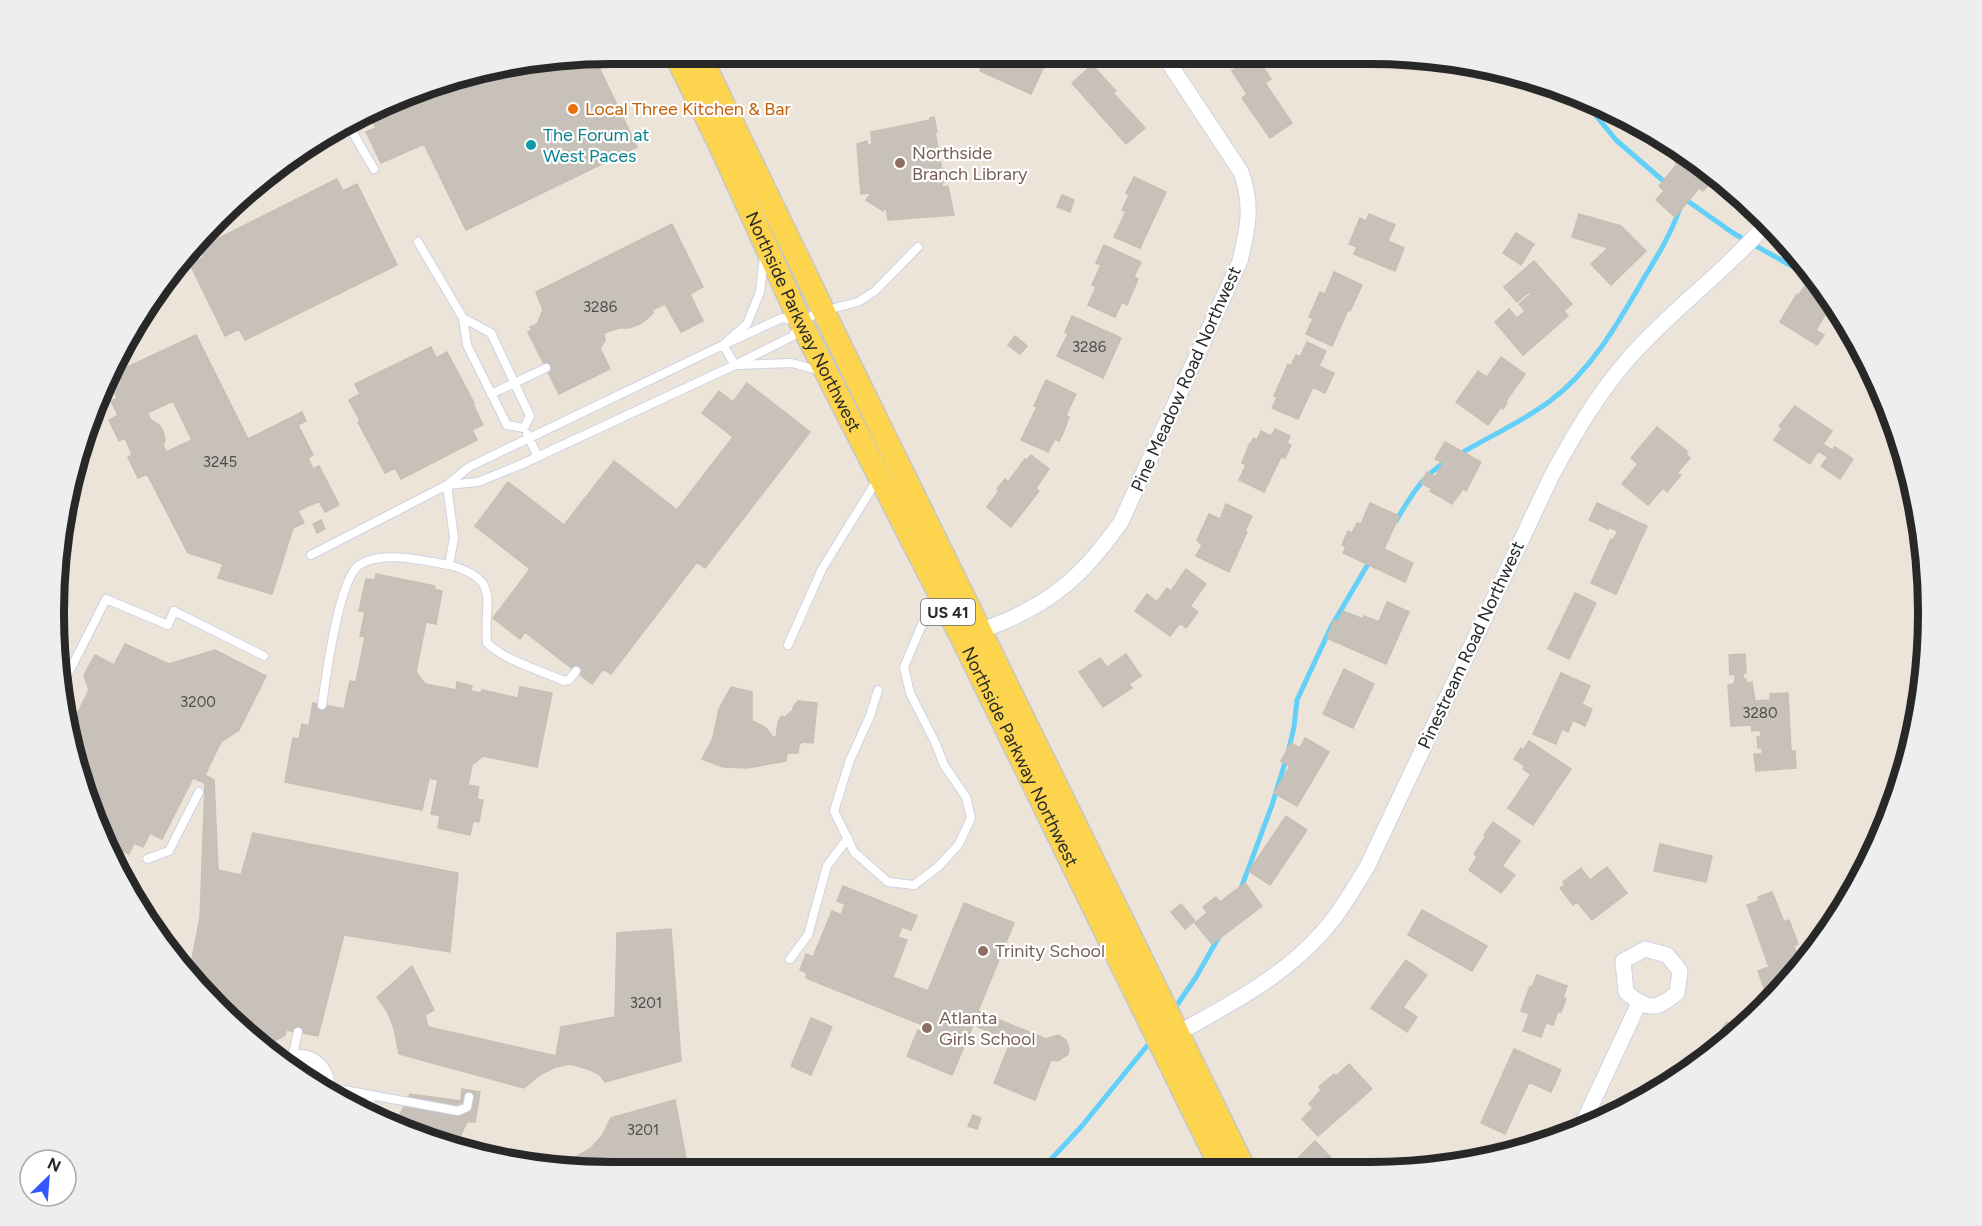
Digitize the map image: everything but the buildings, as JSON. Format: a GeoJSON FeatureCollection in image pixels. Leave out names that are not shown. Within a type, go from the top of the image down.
{"type":"FeatureCollection","features":[{"type":"Feature","properties":{"kind":"main road","name":"Northside Parkway Northwest"},"geometry":{"type":"LineString","coordinates":[[680,64],[720,145],[800,321],[937,590],[971,634]]}},
{"type":"Feature","properties":{"kind":"main road","name":"Northside Parkway Northwest"},"geometry":{"type":"LineString","coordinates":[[704,64],[823,311],[971,634],[1169,1038],[1240,1162]]}},
{"type":"Feature","properties":{"kind":"main road","name":"Northside Parkway Northwest"},"geometry":{"type":"LineString","coordinates":[[1169,1038],[1219,1162]]}},
{"type":"Feature","properties":{"kind":"street","name":"Pine Meadow Road Northwest"},"geometry":{"type":"LineString","coordinates":[[971,634],[1024,613],[1061,590],[1095,557],[1121,522],[1240,261],[1250,209],[1247,189],[1241,172],[1170,64]]}},
{"type":"Feature","properties":{"kind":"street","name":"Pinestream Road Northwest"},"geometry":{"type":"LineString","coordinates":[[1169,1038],[1263,983],[1287,966],[1316,940],[1341,910],[1367,867],[1552,475],[1580,424],[1631,356],[1661,325],[1745,248],[1761,230]]}},
{"type":"Feature","properties":{"kind":"street"},"geometry":{"type":"LineString","coordinates":[[1586,1117],[1639,1003]]}},
{"type":"Feature","properties":{"kind":"street"},"geometry":{"type":"LineString","coordinates":[[294,1058],[300,1057],[317,1063],[323,1070],[325,1080]]}},
{"type":"Feature","properties":{"kind":"lane"},"geometry":{"type":"LineString","coordinates":[[353,133],[374,169]]}},
{"type":"Feature","properties":{"kind":"lane"},"geometry":{"type":"LineString","coordinates":[[418,242],[463,318],[467,345],[507,425],[524,428]]}},
{"type":"Feature","properties":{"kind":"lane"},"geometry":{"type":"LineString","coordinates":[[723,345],[747,324],[760,292],[765,245]]}},
{"type":"Feature","properties":{"kind":"lane"},"geometry":{"type":"LineString","coordinates":[[311,555],[447,486],[469,467],[723,345],[782,318],[800,321],[823,311],[858,302],[875,291],[918,247]]}},
{"type":"Feature","properties":{"kind":"lane"},"geometry":{"type":"LineString","coordinates":[[463,318],[491,333],[530,416],[524,428]]}},
{"type":"Feature","properties":{"kind":"lane"},"geometry":{"type":"LineString","coordinates":[[447,486],[478,482],[538,457],[735,365],[793,336],[800,321]]}},
{"type":"Feature","properties":{"kind":"lane"},"geometry":{"type":"LineString","coordinates":[[723,345],[735,365]]}},
{"type":"Feature","properties":{"kind":"lane"},"geometry":{"type":"LineString","coordinates":[[735,365],[792,363],[827,374]]}},
{"type":"Feature","properties":{"kind":"lane"},"geometry":{"type":"LineString","coordinates":[[491,394],[546,368]]}},
{"type":"Feature","properties":{"kind":"lane"},"geometry":{"type":"LineString","coordinates":[[524,428],[538,457]]}},
{"type":"Feature","properties":{"kind":"lane"},"geometry":{"type":"LineString","coordinates":[[788,645],[822,569],[879,476]]}},
{"type":"Feature","properties":{"kind":"lane"},"geometry":{"type":"LineString","coordinates":[[447,486],[454,538],[449,565]]}},
{"type":"Feature","properties":{"kind":"lane"},"geometry":{"type":"LineString","coordinates":[[322,705],[332,645],[345,593],[358,567],[370,561],[388,557],[415,559],[469,571],[486,587],[489,598],[485,621],[487,643],[495,651],[564,681],[569,680],[576,672]]}},
{"type":"Feature","properties":{"kind":"lane"},"geometry":{"type":"LineString","coordinates":[[878,690],[870,716],[850,760],[834,811],[854,852],[888,882],[914,885],[938,867],[959,844],[971,818],[966,797],[944,765],[935,741],[910,693],[904,667],[937,590]]}},
{"type":"Feature","properties":{"kind":"lane"},"geometry":{"type":"LineString","coordinates":[[68,674],[106,600],[168,624],[174,612],[264,656]]}},
{"type":"Feature","properties":{"kind":"lane"},"geometry":{"type":"LineString","coordinates":[[147,859],[169,851],[199,792]]}},
{"type":"Feature","properties":{"kind":"lane"},"geometry":{"type":"LineString","coordinates":[[790,959],[808,935],[827,866],[848,838]]}},
{"type":"Feature","properties":{"kind":"lane"},"geometry":{"type":"LineString","coordinates":[[289,1055],[298,1032]]}},
{"type":"Feature","properties":{"kind":"lane"},"geometry":{"type":"LineString","coordinates":[[342,1090],[458,1110],[467,1107],[469,1097]]}},
{"type":"Feature","properties":{"kind":"lane"},"geometry":{"type":"LineString","coordinates":[[369,1104],[373,1095]]}},
{"type":"Feature","properties":{"kind":"waterway"},"geometry":{"type":"LineString","coordinates":[[1593,113],[1616,140],[1668,185]]}},
{"type":"Feature","properties":{"kind":"waterway"},"geometry":{"type":"LineString","coordinates":[[1682,197],[1733,233],[1795,268]]}},
{"type":"Feature","properties":{"kind":"waterway"},"geometry":{"type":"LineString","coordinates":[[1458,455],[1539,409],[1579,375],[1603,345],[1624,312],[1664,244],[1680,208]]}},
{"type":"Feature","properties":{"kind":"waterway"},"geometry":{"type":"LineString","coordinates":[[1396,521],[1424,480],[1447,461]]}},
{"type":"Feature","properties":{"kind":"waterway"},"geometry":{"type":"LineString","coordinates":[[1240,891],[1272,805],[1288,753],[1297,700],[1331,627],[1371,559]]}},
{"type":"Feature","properties":{"kind":"waterway"},"geometry":{"type":"LineString","coordinates":[[1173,1011],[1220,935]]}},
{"type":"Feature","properties":{"kind":"waterway"},"geometry":{"type":"LineString","coordinates":[[1048,1162],[1081,1127],[1151,1041]]}},
{"type":"Feature","properties":{"kind":"place","name":"Local Three Kitchen & Bar"},"geometry":{"type":"Point","coordinates":[573,109]}},
{"type":"Feature","properties":{"kind":"place","name":"The Forum at West Paces"},"geometry":{"type":"Point","coordinates":[531,145]}},
{"type":"Feature","properties":{"kind":"place","name":"Northside Branch Library"},"geometry":{"type":"Point","coordinates":[900,163]}},
{"type":"Feature","properties":{"kind":"place","name":"Trinity School"},"geometry":{"type":"Point","coordinates":[983,951]}},
{"type":"Feature","properties":{"kind":"place","name":"Atlanta Girls School"},"geometry":{"type":"Point","coordinates":[927,1028]}}]}
